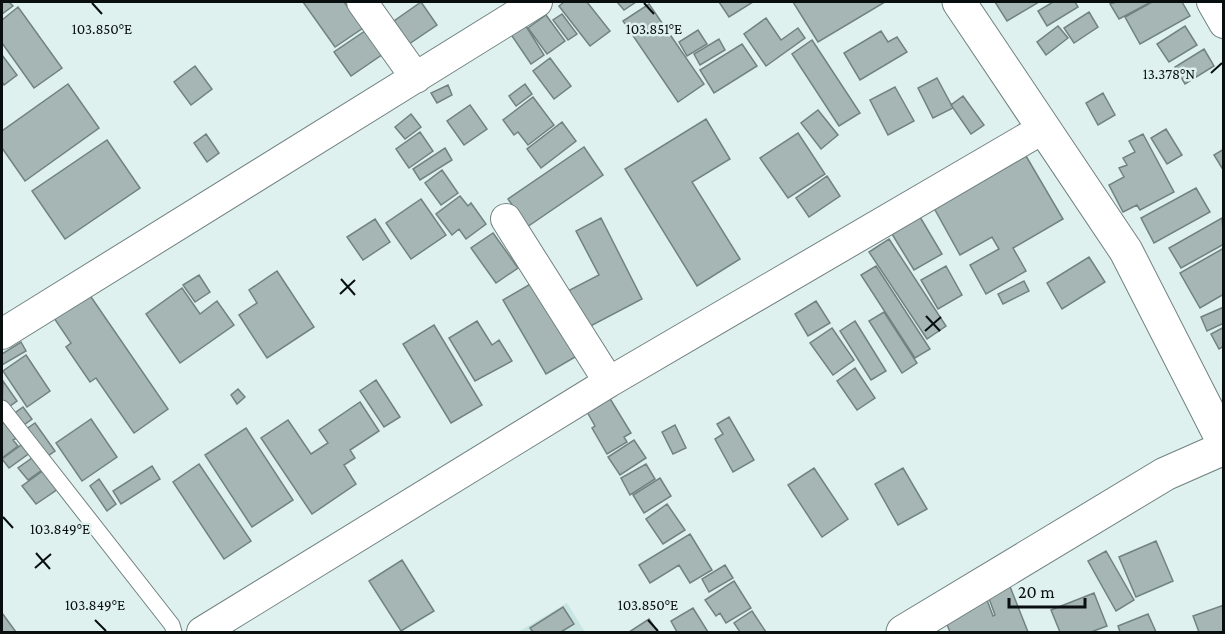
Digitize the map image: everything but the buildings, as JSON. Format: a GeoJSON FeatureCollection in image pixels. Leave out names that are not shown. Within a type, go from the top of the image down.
{"type":"FeatureCollection","features":[{"type":"Feature","properties":{"kind":"street"},"geometry":{"type":"LineString","coordinates":[[362,2],[416,78]]}},
{"type":"Feature","properties":{"kind":"street"},"geometry":{"type":"LineString","coordinates":[[2,334],[537,2]]}},
{"type":"Feature","properties":{"kind":"street"},"geometry":{"type":"LineString","coordinates":[[959,2],[1126,251],[1224,443]]}},
{"type":"Feature","properties":{"kind":"street"},"geometry":{"type":"LineString","coordinates":[[1212,2],[1224,23]]}},
{"type":"Feature","properties":{"kind":"street"},"geometry":{"type":"LineString","coordinates":[[202,633],[609,382],[1044,128]]}},
{"type":"Feature","properties":{"kind":"street"},"geometry":{"type":"LineString","coordinates":[[506,219],[609,382]]}},
{"type":"Feature","properties":{"kind":"street"},"geometry":{"type":"LineString","coordinates":[[903,633],[1165,474],[1224,448]]}},
{"type":"Feature","properties":{"kind":"lane"},"geometry":{"type":"LineString","coordinates":[[2,408],[172,625],[174,633]]}},
{"type":"Feature","properties":{"kind":"shaded area"},"geometry":{"type":"Polygon","coordinates":[[[567,603],[585,632],[518,632],[567,603]]]}}]}
